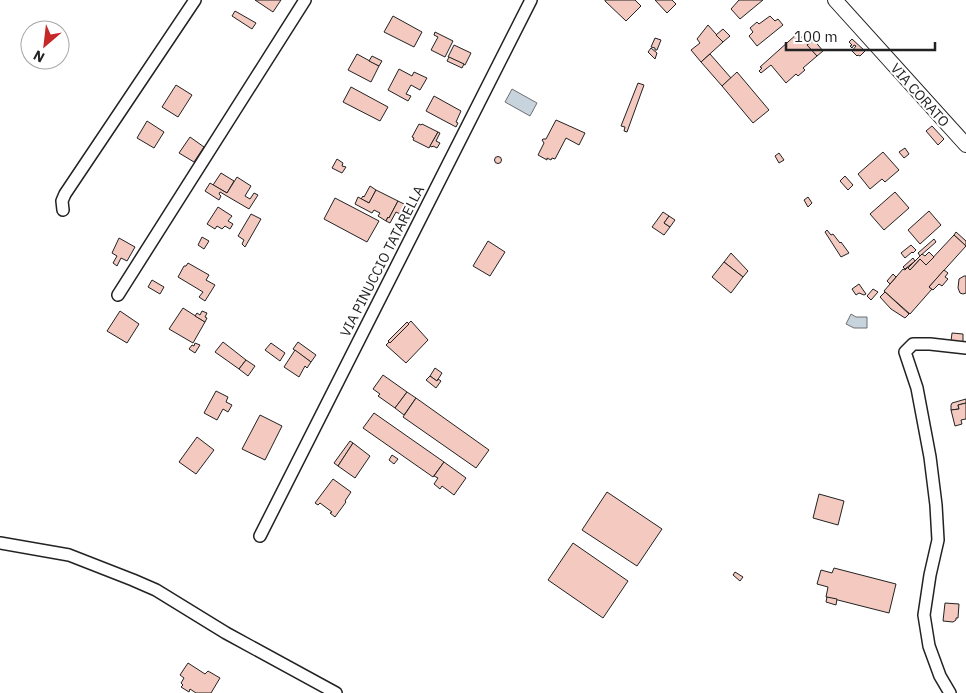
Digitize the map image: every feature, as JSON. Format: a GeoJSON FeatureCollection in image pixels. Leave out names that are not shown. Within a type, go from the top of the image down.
{"type":"FeatureCollection","features":[{"type":"Feature","properties":{"kind":"main road","name":"VIA CORATO"},"geometry":{"type":"LineString","coordinates":[[835,0],[966,145]]}},
{"type":"Feature","properties":{"kind":"street"},"geometry":{"type":"LineString","coordinates":[[63,210],[62,201],[65,194],[195,0]]}},
{"type":"Feature","properties":{"kind":"street"},"geometry":{"type":"LineString","coordinates":[[118,295],[305,0]]}},
{"type":"Feature","properties":{"kind":"street","name":"VIA PINUCCIO TATARELLA"},"geometry":{"type":"LineString","coordinates":[[260,536],[531,0]]}},
{"type":"Feature","properties":{"kind":"street"},"geometry":{"type":"LineString","coordinates":[[950,693],[940,676],[929,646],[924,615],[938,540],[936,506],[930,457],[916,388],[905,352],[914,344],[966,348]]}},
{"type":"Feature","properties":{"kind":"street"},"geometry":{"type":"LineString","coordinates":[[0,543],[69,555],[141,583],[156,590],[226,633],[336,693]]}},
{"type":"Feature","properties":{"kind":"shaded area"},"geometry":{"type":"Polygon","coordinates":[[[512,89],[537,103],[530,116],[505,102],[512,89]]]}},
{"type":"Feature","properties":{"kind":"shaded area"},"geometry":{"type":"Polygon","coordinates":[[[851,314],[856,317],[867,317],[867,328],[854,328],[846,324],[851,314]]]}},
{"type":"Feature","properties":{"kind":"building"},"geometry":{"type":"Polygon","coordinates":[[[255,0],[281,0],[273,12],[255,0]]]}},
{"type":"Feature","properties":{"kind":"building"},"geometry":{"type":"Polygon","coordinates":[[[605,0],[635,0],[641,6],[626,21],[605,0]]]}},
{"type":"Feature","properties":{"kind":"building"},"geometry":{"type":"Polygon","coordinates":[[[655,0],[672,0],[676,4],[667,13],[655,0]]]}},
{"type":"Feature","properties":{"kind":"building"},"geometry":{"type":"Polygon","coordinates":[[[739,0],[763,0],[740,19],[731,9],[739,0]]]}},
{"type":"Feature","properties":{"kind":"building"},"geometry":{"type":"Polygon","coordinates":[[[235,11],[256,23],[252,29],[232,16],[235,11]]]}},
{"type":"Feature","properties":{"kind":"building"},"geometry":{"type":"Polygon","coordinates":[[[393,16],[422,32],[414,47],[384,32],[393,16]]]}},
{"type":"Feature","properties":{"kind":"building"},"geometry":{"type":"Polygon","coordinates":[[[770,16],[775,21],[778,19],[783,25],[757,46],[749,36],[753,32],[750,28],[757,22],[759,24],[770,16]]]}},
{"type":"Feature","properties":{"kind":"building"},"geometry":{"type":"Polygon","coordinates":[[[708,25],[723,42],[701,62],[691,50],[700,43],[697,39],[708,25]]]}},
{"type":"Feature","properties":{"kind":"building"},"geometry":{"type":"Polygon","coordinates":[[[723,29],[730,36],[723,42],[716,35],[723,29]]]}},
{"type":"Feature","properties":{"kind":"building"},"geometry":{"type":"Polygon","coordinates":[[[435,32],[453,41],[445,57],[431,50],[438,37],[434,35],[435,32]]]}},
{"type":"Feature","properties":{"kind":"building"},"geometry":{"type":"Polygon","coordinates":[[[798,33],[817,56],[803,68],[805,70],[798,76],[796,74],[786,83],[771,65],[761,73],[759,71],[762,68],[760,67],[798,33]]]}},
{"type":"Feature","properties":{"kind":"building"},"geometry":{"type":"Polygon","coordinates":[[[655,38],[661,40],[657,50],[651,47],[655,38]]]}},
{"type":"Feature","properties":{"kind":"building"},"geometry":{"type":"Polygon","coordinates":[[[852,39],[865,51],[860,56],[857,56],[852,51],[856,46],[854,45],[852,48],[850,46],[852,45],[849,42],[852,39]]]}},
{"type":"Feature","properties":{"kind":"building"},"geometry":{"type":"Polygon","coordinates":[[[814,40],[823,51],[817,56],[807,45],[814,40]]]}},
{"type":"Feature","properties":{"kind":"building"},"geometry":{"type":"Polygon","coordinates":[[[454,45],[471,53],[465,65],[448,57],[454,45]]]}},
{"type":"Feature","properties":{"kind":"building"},"geometry":{"type":"Polygon","coordinates":[[[651,48],[657,53],[655,59],[648,52],[651,48]]]}},
{"type":"Feature","properties":{"kind":"building"},"geometry":{"type":"Polygon","coordinates":[[[357,54],[379,66],[371,82],[348,70],[357,54]]]}},
{"type":"Feature","properties":{"kind":"building"},"geometry":{"type":"Polygon","coordinates":[[[710,54],[731,78],[722,86],[701,62],[710,54]]]}},
{"type":"Feature","properties":{"kind":"building"},"geometry":{"type":"Polygon","coordinates":[[[372,56],[382,61],[379,66],[369,61],[372,56]]]}},
{"type":"Feature","properties":{"kind":"building"},"geometry":{"type":"Polygon","coordinates":[[[449,57],[464,64],[462,68],[447,61],[449,57]]]}},
{"type":"Feature","properties":{"kind":"building"},"geometry":{"type":"Polygon","coordinates":[[[399,69],[412,76],[414,72],[427,78],[420,90],[411,85],[406,94],[411,96],[408,101],[388,90],[399,69]]]}},
{"type":"Feature","properties":{"kind":"building"},"geometry":{"type":"Polygon","coordinates":[[[737,72],[769,110],[753,123],[722,86],[737,72]]]}},
{"type":"Feature","properties":{"kind":"building"},"geometry":{"type":"Polygon","coordinates":[[[638,83],[644,85],[627,132],[624,131],[625,127],[621,126],[638,83]]]}},
{"type":"Feature","properties":{"kind":"building"},"geometry":{"type":"Polygon","coordinates":[[[176,85],[192,95],[178,117],[162,107],[176,85]]]}},
{"type":"Feature","properties":{"kind":"building"},"geometry":{"type":"Polygon","coordinates":[[[351,87],[388,107],[380,121],[343,102],[351,87]]]}},
{"type":"Feature","properties":{"kind":"building"},"geometry":{"type":"Polygon","coordinates":[[[434,96],[461,111],[456,127],[426,111],[434,96]]]}},
{"type":"Feature","properties":{"kind":"building"},"geometry":{"type":"Polygon","coordinates":[[[556,120],[585,133],[579,145],[566,138],[555,159],[547,158],[547,160],[538,155],[544,143],[542,140],[546,139],[556,120]]]}},
{"type":"Feature","properties":{"kind":"building"},"geometry":{"type":"Polygon","coordinates":[[[147,121],[164,132],[154,148],[137,138],[147,121]]]}},
{"type":"Feature","properties":{"kind":"building"},"geometry":{"type":"Polygon","coordinates":[[[419,124],[438,132],[429,148],[413,140],[414,138],[412,137],[419,124]]]}},
{"type":"Feature","properties":{"kind":"building"},"geometry":{"type":"Polygon","coordinates":[[[932,126],[944,139],[938,145],[926,131],[932,126]]]}},
{"type":"Feature","properties":{"kind":"building"},"geometry":{"type":"Polygon","coordinates":[[[438,132],[440,133],[436,141],[440,143],[437,148],[432,147],[430,146],[438,132]]]}},
{"type":"Feature","properties":{"kind":"building"},"geometry":{"type":"Polygon","coordinates":[[[190,137],[204,147],[194,162],[179,153],[190,137]]]}},
{"type":"Feature","properties":{"kind":"building"},"geometry":{"type":"Polygon","coordinates":[[[905,148],[909,154],[904,158],[899,152],[905,148]]]}},
{"type":"Feature","properties":{"kind":"building"},"geometry":{"type":"Polygon","coordinates":[[[883,152],[899,170],[885,182],[882,179],[870,189],[858,174],[883,152]]]}},
{"type":"Feature","properties":{"kind":"building"},"geometry":{"type":"Polygon","coordinates":[[[779,153],[784,160],[779,163],[775,156],[779,153]]]}},
{"type":"Feature","properties":{"kind":"building"},"geometry":{"type":"Polygon","coordinates":[[[498,156],[502,160],[498,164],[494,160],[498,156]]]}},
{"type":"Feature","properties":{"kind":"building"},"geometry":{"type":"Polygon","coordinates":[[[337,159],[343,163],[342,166],[346,167],[342,173],[332,168],[337,159]]]}},
{"type":"Feature","properties":{"kind":"building"},"geometry":{"type":"Polygon","coordinates":[[[221,173],[234,181],[227,193],[213,185],[221,173]]]}},
{"type":"Feature","properties":{"kind":"building"},"geometry":{"type":"Polygon","coordinates":[[[845,176],[853,185],[848,190],[840,181],[845,176]]]}},
{"type":"Feature","properties":{"kind":"building"},"geometry":{"type":"Polygon","coordinates":[[[237,177],[251,186],[245,196],[250,199],[254,193],[258,195],[249,209],[220,192],[219,200],[205,191],[210,183],[227,193],[237,177]]]}},
{"type":"Feature","properties":{"kind":"building"},"geometry":{"type":"Polygon","coordinates":[[[370,186],[376,190],[369,203],[361,199],[370,186]]]}},
{"type":"Feature","properties":{"kind":"building"},"geometry":{"type":"Polygon","coordinates":[[[376,190],[398,201],[386,221],[378,216],[380,213],[374,210],[372,213],[355,204],[358,197],[369,203],[376,190]]]}},
{"type":"Feature","properties":{"kind":"building"},"geometry":{"type":"Polygon","coordinates":[[[895,192],[909,208],[884,230],[870,214],[895,192]]]}},
{"type":"Feature","properties":{"kind":"building"},"geometry":{"type":"Polygon","coordinates":[[[808,197],[812,203],[808,207],[804,200],[808,197]]]}},
{"type":"Feature","properties":{"kind":"building"},"geometry":{"type":"Polygon","coordinates":[[[335,198],[379,221],[367,242],[324,219],[335,198]]]}},
{"type":"Feature","properties":{"kind":"building"},"geometry":{"type":"Polygon","coordinates":[[[398,201],[406,205],[403,210],[412,215],[410,219],[396,212],[390,223],[386,221],[398,201]]]}},
{"type":"Feature","properties":{"kind":"building"},"geometry":{"type":"Polygon","coordinates":[[[218,207],[232,216],[228,221],[233,224],[230,229],[225,226],[222,229],[217,226],[215,229],[207,224],[218,207]]]}},
{"type":"Feature","properties":{"kind":"building"},"geometry":{"type":"Polygon","coordinates":[[[929,211],[941,225],[920,244],[908,230],[929,211]]]}},
{"type":"Feature","properties":{"kind":"building"},"geometry":{"type":"Polygon","coordinates":[[[663,212],[669,216],[664,223],[670,227],[664,235],[652,227],[663,212]]]}},
{"type":"Feature","properties":{"kind":"building"},"geometry":{"type":"Polygon","coordinates":[[[251,214],[261,219],[245,247],[242,244],[244,240],[238,236],[251,214]]]}},
{"type":"Feature","properties":{"kind":"building"},"geometry":{"type":"Polygon","coordinates":[[[669,216],[675,220],[670,227],[664,223],[669,216]]]}},
{"type":"Feature","properties":{"kind":"building"},"geometry":{"type":"Polygon","coordinates":[[[827,230],[841,242],[849,253],[841,257],[825,232],[827,230]]]}},
{"type":"Feature","properties":{"kind":"building"},"geometry":{"type":"Polygon","coordinates":[[[956,232],[966,241],[966,246],[954,235],[956,232]]]}},
{"type":"Feature","properties":{"kind":"building"},"geometry":{"type":"Polygon","coordinates":[[[954,235],[966,246],[929,287],[932,289],[910,314],[884,291],[903,269],[905,270],[908,267],[910,270],[920,259],[926,265],[954,235]]]}},
{"type":"Feature","properties":{"kind":"building"},"geometry":{"type":"Polygon","coordinates":[[[202,237],[209,241],[204,249],[198,245],[202,237]]]}},
{"type":"Feature","properties":{"kind":"building"},"geometry":{"type":"Polygon","coordinates":[[[119,238],[135,247],[127,261],[121,258],[117,266],[113,263],[117,256],[112,253],[119,238]]]}},
{"type":"Feature","properties":{"kind":"building"},"geometry":{"type":"Polygon","coordinates":[[[934,239],[936,242],[920,256],[918,253],[934,239]]]}},
{"type":"Feature","properties":{"kind":"building"},"geometry":{"type":"Polygon","coordinates":[[[488,241],[505,252],[490,276],[473,266],[488,241]]]}},
{"type":"Feature","properties":{"kind":"building"},"geometry":{"type":"Polygon","coordinates":[[[911,245],[916,250],[905,258],[901,253],[911,245]]]}},
{"type":"Feature","properties":{"kind":"building"},"geometry":{"type":"Polygon","coordinates":[[[929,252],[934,257],[926,265],[920,259],[910,270],[908,268],[922,254],[925,256],[929,252]]]}},
{"type":"Feature","properties":{"kind":"building"},"geometry":{"type":"Polygon","coordinates":[[[731,253],[748,271],[743,277],[724,262],[731,253]]]}},
{"type":"Feature","properties":{"kind":"building"},"geometry":{"type":"Polygon","coordinates":[[[913,258],[915,261],[905,269],[903,267],[913,258]]]}},
{"type":"Feature","properties":{"kind":"building"},"geometry":{"type":"Polygon","coordinates":[[[724,262],[743,277],[731,293],[712,277],[724,262]]]}},
{"type":"Feature","properties":{"kind":"building"},"geometry":{"type":"Polygon","coordinates":[[[188,263],[209,275],[206,280],[215,285],[205,301],[199,297],[203,292],[178,277],[184,266],[188,263]]]}},
{"type":"Feature","properties":{"kind":"building"},"geometry":{"type":"Polygon","coordinates":[[[944,270],[948,273],[945,277],[948,279],[942,286],[939,284],[933,290],[929,287],[944,270]]]}},
{"type":"Feature","properties":{"kind":"building"},"geometry":{"type":"Polygon","coordinates":[[[893,274],[896,277],[890,284],[887,281],[893,274]]]}},
{"type":"Feature","properties":{"kind":"building"},"geometry":{"type":"Polygon","coordinates":[[[966,276],[966,293],[963,294],[960,293],[958,288],[959,279],[966,276]]]}},
{"type":"Feature","properties":{"kind":"building"},"geometry":{"type":"Polygon","coordinates":[[[152,280],[164,287],[160,294],[148,287],[152,280]]]}},
{"type":"Feature","properties":{"kind":"building"},"geometry":{"type":"Polygon","coordinates":[[[859,284],[866,294],[859,293],[856,295],[852,289],[859,284]]]}},
{"type":"Feature","properties":{"kind":"building"},"geometry":{"type":"Polygon","coordinates":[[[873,289],[878,292],[871,300],[867,296],[873,289]]]}},
{"type":"Feature","properties":{"kind":"building"},"geometry":{"type":"Polygon","coordinates":[[[885,292],[909,314],[905,318],[891,309],[880,297],[885,292]]]}},
{"type":"Feature","properties":{"kind":"building"},"geometry":{"type":"Polygon","coordinates":[[[183,308],[205,322],[193,343],[169,329],[183,308]]]}},
{"type":"Feature","properties":{"kind":"building"},"geometry":{"type":"Polygon","coordinates":[[[120,311],[139,324],[127,343],[107,331],[120,311]]]}},
{"type":"Feature","properties":{"kind":"building"},"geometry":{"type":"Polygon","coordinates":[[[202,311],[207,313],[205,322],[195,316],[197,313],[200,315],[202,311]]]}},
{"type":"Feature","properties":{"kind":"building"},"geometry":{"type":"Polygon","coordinates":[[[411,321],[428,340],[406,363],[386,345],[411,321]]]}},
{"type":"Feature","properties":{"kind":"building"},"geometry":{"type":"Polygon","coordinates":[[[407,322],[409,324],[390,343],[388,341],[407,322]]]}},
{"type":"Feature","properties":{"kind":"building"},"geometry":{"type":"Polygon","coordinates":[[[952,333],[963,334],[963,342],[951,341],[952,333]]]}},
{"type":"Feature","properties":{"kind":"building"},"geometry":{"type":"Polygon","coordinates":[[[223,342],[246,360],[239,369],[215,352],[223,342]]]}},
{"type":"Feature","properties":{"kind":"building"},"geometry":{"type":"Polygon","coordinates":[[[298,342],[316,355],[311,362],[293,349],[298,342]]]}},
{"type":"Feature","properties":{"kind":"building"},"geometry":{"type":"Polygon","coordinates":[[[195,343],[200,345],[195,353],[189,349],[195,343]]]}},
{"type":"Feature","properties":{"kind":"building"},"geometry":{"type":"Polygon","coordinates":[[[271,343],[285,353],[280,361],[265,350],[271,343]]]}},
{"type":"Feature","properties":{"kind":"building"},"geometry":{"type":"Polygon","coordinates":[[[295,350],[311,362],[307,368],[305,366],[299,377],[284,367],[295,350]]]}},
{"type":"Feature","properties":{"kind":"building"},"geometry":{"type":"Polygon","coordinates":[[[246,360],[255,366],[248,376],[239,369],[246,360]]]}},
{"type":"Feature","properties":{"kind":"building"},"geometry":{"type":"Polygon","coordinates":[[[435,368],[442,373],[437,381],[430,376],[435,368]]]}},
{"type":"Feature","properties":{"kind":"building"},"geometry":{"type":"Polygon","coordinates":[[[383,375],[407,392],[395,408],[378,396],[380,394],[373,389],[383,375]]]}},
{"type":"Feature","properties":{"kind":"building"},"geometry":{"type":"Polygon","coordinates":[[[430,376],[437,381],[438,379],[441,381],[436,388],[426,380],[430,376]]]}},
{"type":"Feature","properties":{"kind":"building"},"geometry":{"type":"Polygon","coordinates":[[[216,391],[228,397],[226,402],[232,405],[228,412],[223,409],[217,420],[204,413],[216,391]]]}},
{"type":"Feature","properties":{"kind":"building"},"geometry":{"type":"Polygon","coordinates":[[[407,392],[416,398],[404,415],[395,408],[407,392]]]}},
{"type":"Feature","properties":{"kind":"building"},"geometry":{"type":"Polygon","coordinates":[[[416,398],[489,450],[476,468],[403,417],[416,398]]]}},
{"type":"Feature","properties":{"kind":"building"},"geometry":{"type":"Polygon","coordinates":[[[966,399],[966,403],[958,405],[959,409],[951,410],[952,403],[966,399]]]}},
{"type":"Feature","properties":{"kind":"building"},"geometry":{"type":"Polygon","coordinates":[[[966,403],[966,419],[961,420],[962,424],[955,426],[951,410],[959,409],[958,405],[966,403]]]}},
{"type":"Feature","properties":{"kind":"building"},"geometry":{"type":"Polygon","coordinates":[[[374,413],[444,462],[433,477],[363,428],[374,413]]]}},
{"type":"Feature","properties":{"kind":"building"},"geometry":{"type":"Polygon","coordinates":[[[260,415],[282,426],[265,460],[242,449],[260,415]]]}},
{"type":"Feature","properties":{"kind":"building"},"geometry":{"type":"Polygon","coordinates":[[[197,437],[214,450],[196,474],[179,462],[197,437]]]}},
{"type":"Feature","properties":{"kind":"building"},"geometry":{"type":"Polygon","coordinates":[[[350,441],[353,443],[338,466],[334,463],[350,441]]]}},
{"type":"Feature","properties":{"kind":"building"},"geometry":{"type":"Polygon","coordinates":[[[353,443],[370,456],[355,478],[338,466],[353,443]]]}},
{"type":"Feature","properties":{"kind":"building"},"geometry":{"type":"Polygon","coordinates":[[[392,455],[398,459],[394,464],[389,460],[392,455]]]}},
{"type":"Feature","properties":{"kind":"building"},"geometry":{"type":"Polygon","coordinates":[[[444,462],[466,478],[454,495],[442,486],[440,489],[434,484],[438,478],[434,476],[444,462]]]}},
{"type":"Feature","properties":{"kind":"building"},"geometry":{"type":"Polygon","coordinates":[[[333,479],[351,492],[335,517],[330,513],[332,512],[320,503],[318,505],[315,503],[333,479]]]}},
{"type":"Feature","properties":{"kind":"building"},"geometry":{"type":"Polygon","coordinates":[[[607,492],[662,529],[637,566],[582,530],[607,492]]]}},
{"type":"Feature","properties":{"kind":"building"},"geometry":{"type":"Polygon","coordinates":[[[819,494],[844,501],[838,525],[813,518],[819,494]]]}},
{"type":"Feature","properties":{"kind":"building"},"geometry":{"type":"Polygon","coordinates":[[[573,543],[628,581],[603,618],[548,580],[573,543]]]}},
{"type":"Feature","properties":{"kind":"building"},"geometry":{"type":"Polygon","coordinates":[[[834,568],[896,584],[889,613],[826,597],[828,587],[817,584],[821,570],[832,573],[834,568]]]}},
{"type":"Feature","properties":{"kind":"building"},"geometry":{"type":"Polygon","coordinates":[[[735,572],[743,577],[740,581],[733,575],[735,572]]]}},
{"type":"Feature","properties":{"kind":"building"},"geometry":{"type":"Polygon","coordinates":[[[827,597],[837,599],[836,605],[826,602],[827,597]]]}},
{"type":"Feature","properties":{"kind":"building"},"geometry":{"type":"Polygon","coordinates":[[[945,603],[959,604],[958,618],[953,622],[943,621],[945,603]]]}},
{"type":"Feature","properties":{"kind":"building"},"geometry":{"type":"Polygon","coordinates":[[[188,663],[205,674],[208,671],[220,678],[211,693],[196,693],[190,689],[189,692],[181,687],[184,678],[180,675],[188,663]]]}}]}
